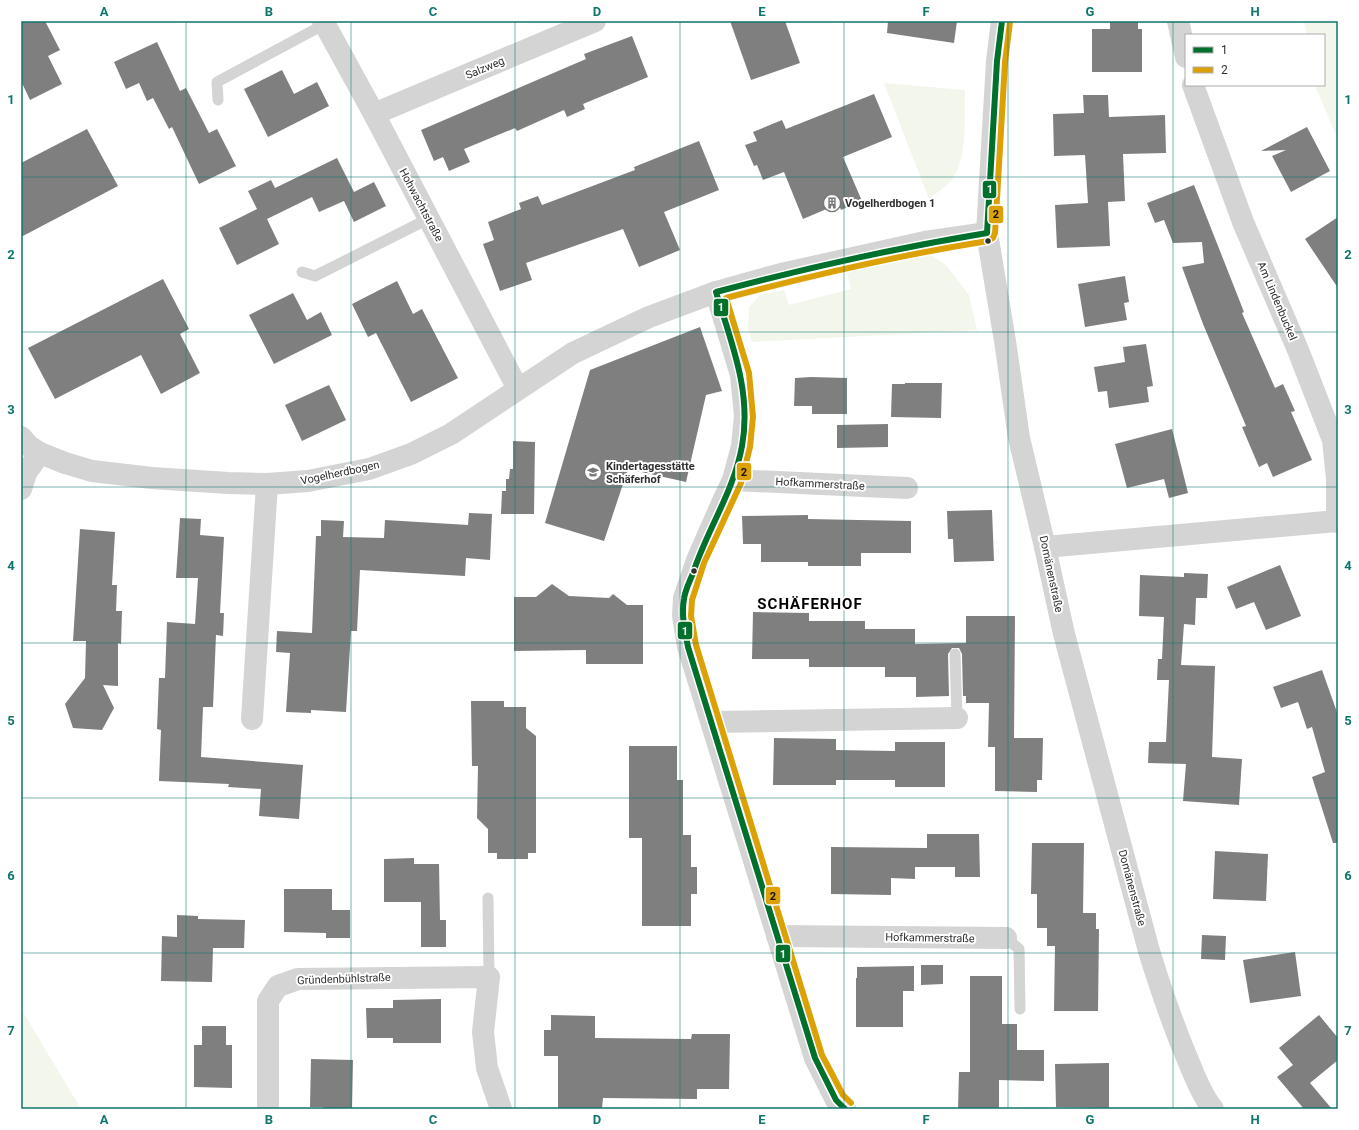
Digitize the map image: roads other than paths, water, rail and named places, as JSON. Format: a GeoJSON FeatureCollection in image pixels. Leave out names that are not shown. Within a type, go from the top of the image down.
{"type":"FeatureCollection","features":[{"type":"Feature","properties":{"kind":"street","name":"Salzweg"},"geometry":{"type":"LineString","coordinates":[[374,114],[595,21]]}},
{"type":"Feature","properties":{"kind":"street","name":"Domänenstraße"},"geometry":{"type":"LineString","coordinates":[[1002,21],[997,68],[987,232],[1019,438],[1046,547],[1064,634],[1150,951],[1163,996],[1180,1043],[1209,1108]]}},
{"type":"Feature","properties":{"kind":"street"},"geometry":{"type":"LineString","coordinates":[[1178,21],[1185,52]]}},
{"type":"Feature","properties":{"kind":"street","name":"Hohwachtstraße"},"geometry":{"type":"LineString","coordinates":[[324,22],[374,114],[518,389]]}},
{"type":"Feature","properties":{"kind":"street","name":"Am Lindenbuckel"},"geometry":{"type":"LineString","coordinates":[[1046,547],[1337,522],[1337,479],[1332,440],[1298,350],[1243,222],[1192,86]]}},
{"type":"Feature","properties":{"kind":"street","name":"Vogelherdbogen"},"geometry":{"type":"LineString","coordinates":[[21,437],[29,446],[40,453],[65,463],[92,471],[152,478],[267,484],[308,480],[369,469],[411,454],[451,434],[573,353],[649,317],[716,292],[781,274],[925,242],[987,232]]}},
{"type":"Feature","properties":{"kind":"street"},"geometry":{"type":"LineString","coordinates":[[716,292],[741,375],[745,416],[742,446],[733,480],[700,554],[684,598],[683,616],[688,647],[777,936],[815,1058],[834,1106]]}},
{"type":"Feature","properties":{"kind":"street"},"geometry":{"type":"LineString","coordinates":[[21,489],[26,473],[40,453]]}},
{"type":"Feature","properties":{"kind":"street","name":"Hofkammerstraße"},"geometry":{"type":"LineString","coordinates":[[733,480],[907,488]]}},
{"type":"Feature","properties":{"kind":"street"},"geometry":{"type":"LineString","coordinates":[[252,719],[267,484]]}},
{"type":"Feature","properties":{"kind":"street"},"geometry":{"type":"LineString","coordinates":[[712,722],[957,718]]}},
{"type":"Feature","properties":{"kind":"street","name":"Hofkammerstraße"},"geometry":{"type":"LineString","coordinates":[[777,936],[1006,938]]}},
{"type":"Feature","properties":{"kind":"street"},"geometry":{"type":"LineString","coordinates":[[489,977],[483,1032],[487,1068],[501,1109]]}},
{"type":"Feature","properties":{"kind":"street","name":"Gründenbühlstraße"},"geometry":{"type":"LineString","coordinates":[[268,1109],[268,1001],[278,986],[298,979],[489,977]]}},
{"type":"Feature","properties":{"kind":"lane"},"geometry":{"type":"LineString","coordinates":[[218,100],[217,82],[324,22]]}},
{"type":"Feature","properties":{"kind":"lane"},"geometry":{"type":"LineString","coordinates":[[302,272],[315,276],[428,219]]}},
{"type":"Feature","properties":{"kind":"lane"},"geometry":{"type":"LineString","coordinates":[[954,654],[957,718]]}},
{"type":"Feature","properties":{"kind":"lane"},"geometry":{"type":"LineString","coordinates":[[488,898],[489,977]]}},
{"type":"Feature","properties":{"kind":"lane","name":"Hofkammerstraße"},"geometry":{"type":"LineString","coordinates":[[1006,938],[1019,949],[1020,1009]]}},
{"type":"Feature","properties":{"kind":"place","name":"Vogelherdbogen 1"},"geometry":{"type":"Point","coordinates":[832,203]}},
{"type":"Feature","properties":{"kind":"place","name":"Kindertagesstätte Schäferhof"},"geometry":{"type":"Point","coordinates":[593,472]}},
{"type":"Feature","properties":{"kind":"district","name":"SCHÄFERHOF"},"geometry":{"type":"Point","coordinates":[810,604]}}]}
